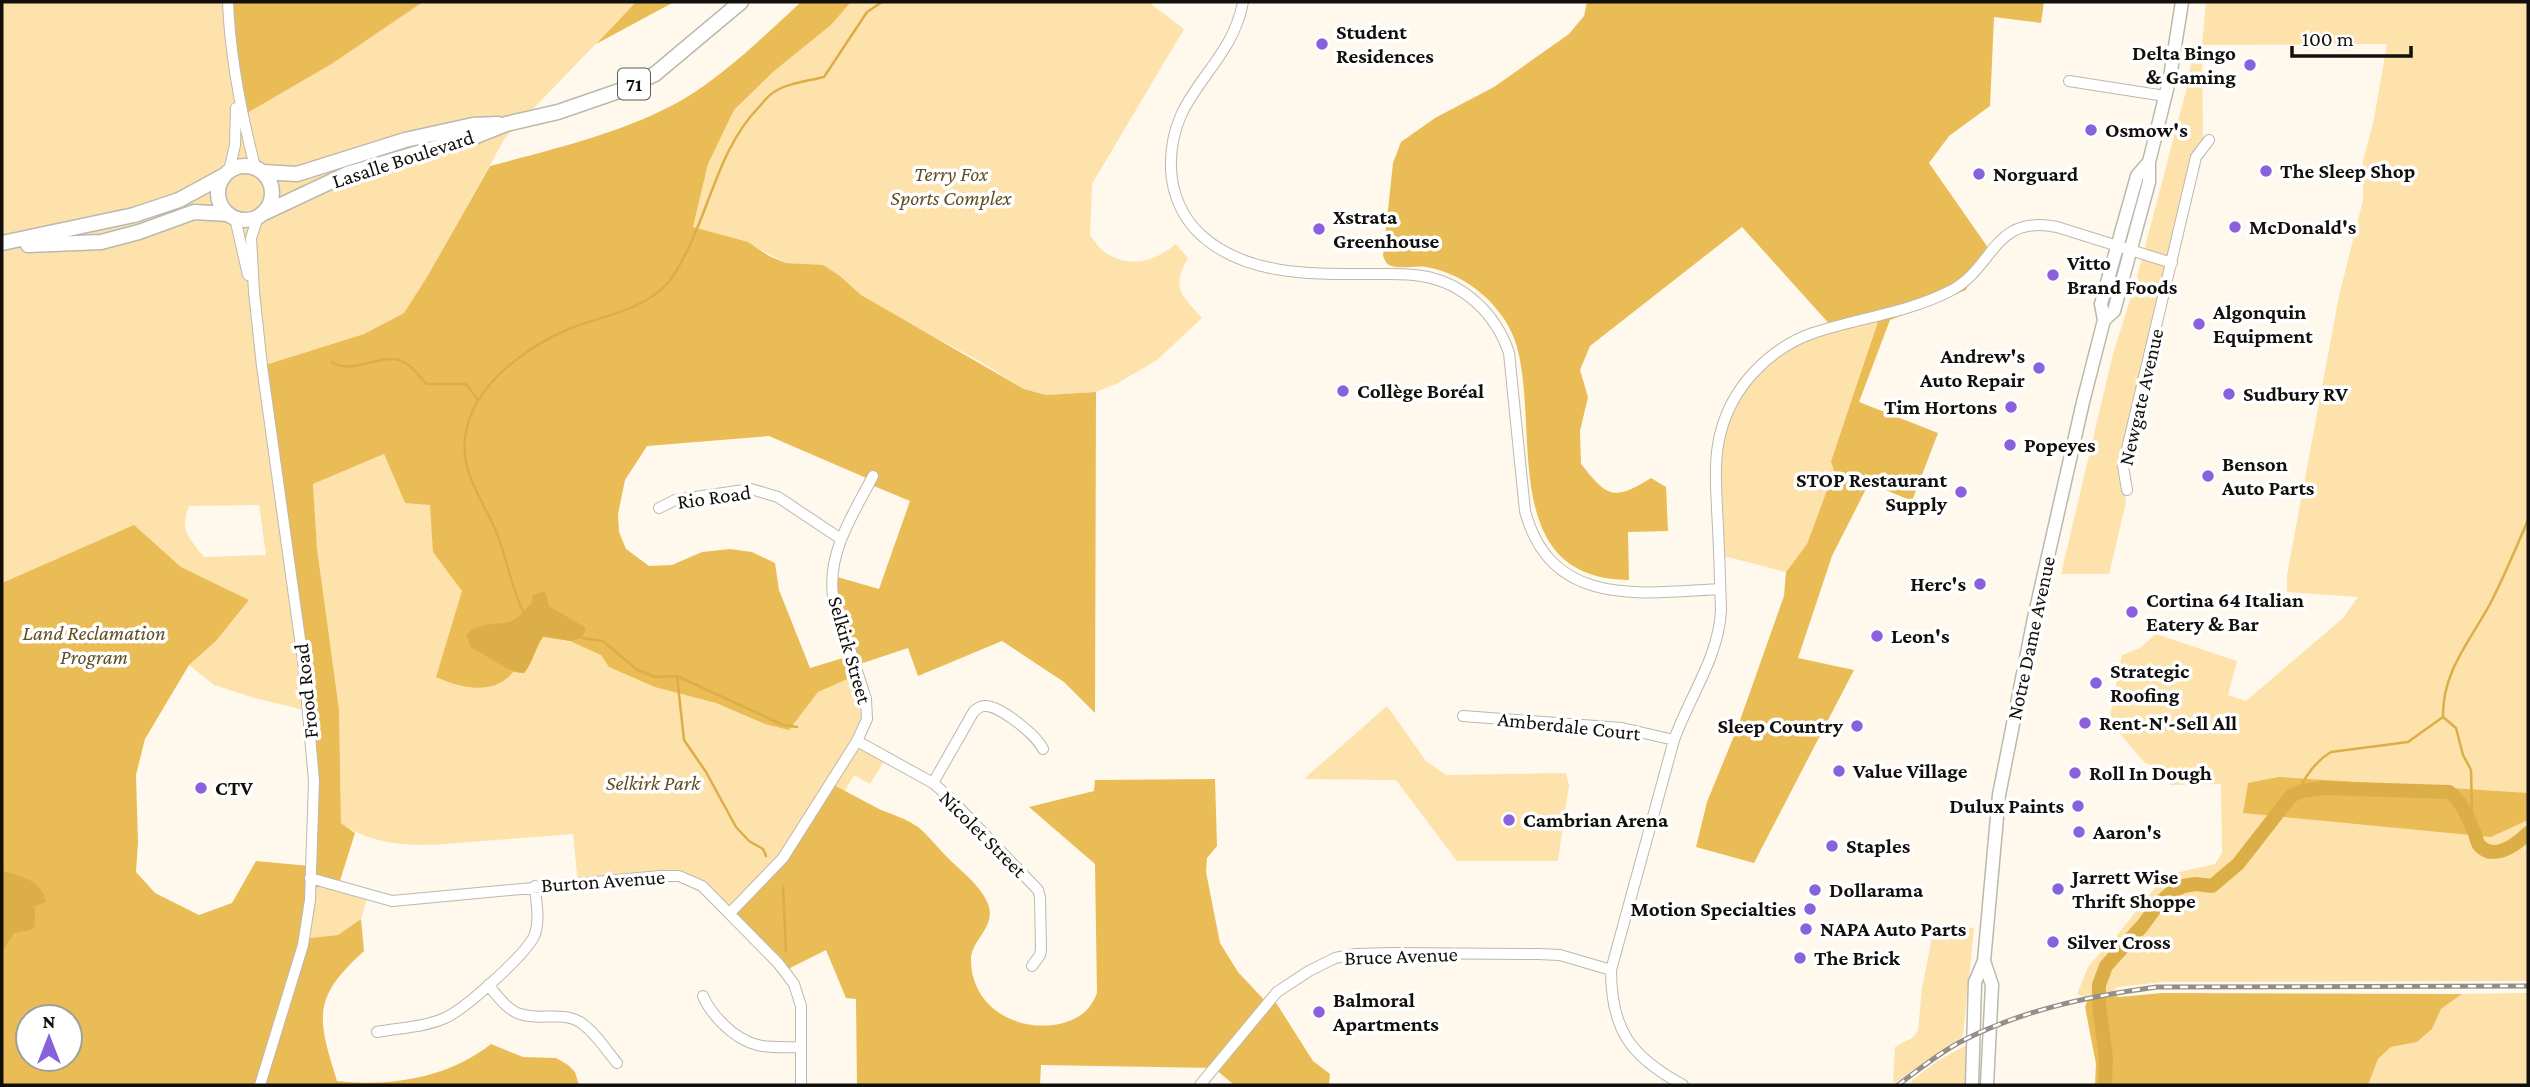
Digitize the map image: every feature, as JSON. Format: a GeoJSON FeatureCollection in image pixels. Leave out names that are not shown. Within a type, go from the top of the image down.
{"type":"FeatureCollection","features":[{"type":"Feature","properties":{"kind":"highway","name":"Lasalle Boulevard"},"geometry":{"type":"LineString","coordinates":[[261,215],[347,174],[476,136],[506,124],[558,113],[619,91],[655,74],[741,2]]}},
{"type":"Feature","properties":{"kind":"highway","name":"Lasalle Boulevard"},"geometry":{"type":"LineString","coordinates":[[259,169],[297,174],[405,140],[472,125],[506,124]]}},
{"type":"Feature","properties":{"kind":"highway"},"geometry":{"type":"LineString","coordinates":[[237,166],[259,169],[268,177],[273,192],[269,207],[250,220],[194,212],[139,232],[101,242],[2,246],[134,215],[179,200],[237,166]]}},
{"type":"Feature","properties":{"kind":"highway"},"geometry":{"type":"LineString","coordinates":[[227,173],[218,191],[222,207],[231,216]]}},
{"type":"Feature","properties":{"kind":"main road","name":"Notre Dame Avenue"},"geometry":{"type":"LineString","coordinates":[[2104,320],[2114,311],[2149,182],[2149,162],[2165,96],[2182,2]]}},
{"type":"Feature","properties":{"kind":"main road","name":"Notre Dame Avenue"},"geometry":{"type":"LineString","coordinates":[[1972,1085],[1975,982],[1984,961],[1995,827],[2020,683],[2082,402],[2104,320],[2101,304],[2137,176],[2149,162]]}},
{"type":"Feature","properties":{"kind":"main road","name":"Notre Dame Avenue"},"geometry":{"type":"LineString","coordinates":[[1984,961],[1992,985],[1987,1085]]}},
{"type":"Feature","properties":{"kind":"street"},"geometry":{"type":"LineString","coordinates":[[228,2],[237,93],[259,169]]}},
{"type":"Feature","properties":{"kind":"street"},"geometry":{"type":"LineString","coordinates":[[1243,2],[1240,18],[1228,44],[1189,98],[1177,122],[1172,140],[1173,186],[1183,213],[1196,230],[1219,250],[1246,262],[1318,273],[1420,275],[1446,283],[1469,296],[1492,317],[1510,353],[1525,511],[1533,535],[1543,551],[1562,570],[1598,589],[1635,594],[1720,589]]}},
{"type":"Feature","properties":{"kind":"street"},"geometry":{"type":"LineString","coordinates":[[2069,81],[2165,96]]}},
{"type":"Feature","properties":{"kind":"street"},"geometry":{"type":"LineString","coordinates":[[227,173],[234,145],[237,93]]}},
{"type":"Feature","properties":{"kind":"street","name":"Newgate Avenue"},"geometry":{"type":"LineString","coordinates":[[2127,490],[2123,466],[2196,157],[2209,140]]}},
{"type":"Feature","properties":{"kind":"street","name":"Frood Road"},"geometry":{"type":"LineString","coordinates":[[260,1085],[303,945],[310,900],[314,780],[300,630],[254,292],[251,238],[261,215]]}},
{"type":"Feature","properties":{"kind":"street","name":"Frood Road"},"geometry":{"type":"LineString","coordinates":[[231,216],[254,292]]}},
{"type":"Feature","properties":{"kind":"street"},"geometry":{"type":"LineString","coordinates":[[1683,1085],[1643,1059],[1627,1041],[1614,1009],[1611,970],[1674,740],[1682,716],[1715,645],[1720,620],[1716,461],[1720,434],[1733,400],[1759,366],[1774,353],[1813,333],[1899,310],[1951,290],[1967,278],[2001,240],[2022,227],[2047,225],[2172,263]]}},
{"type":"Feature","properties":{"kind":"street","name":"Selkirk Street"},"geometry":{"type":"LineString","coordinates":[[730,913],[783,858],[857,741],[867,719],[868,706],[833,596],[833,570],[841,539],[873,476]]}},
{"type":"Feature","properties":{"kind":"street","name":"Rio Road"},"geometry":{"type":"LineString","coordinates":[[659,508],[675,500],[751,489],[778,498],[841,539]]}},
{"type":"Feature","properties":{"kind":"street"},"geometry":{"type":"LineString","coordinates":[[933,783],[974,711],[984,706],[998,710],[1030,732],[1043,749]]}},
{"type":"Feature","properties":{"kind":"street","name":"Amberdale Court"},"geometry":{"type":"LineString","coordinates":[[1463,716],[1622,729],[1674,740]]}},
{"type":"Feature","properties":{"kind":"street","name":"Nicolet Street"},"geometry":{"type":"LineString","coordinates":[[857,741],[933,783],[1038,890],[1041,949],[1032,966]]}},
{"type":"Feature","properties":{"kind":"street","name":"Burton Avenue"},"geometry":{"type":"LineString","coordinates":[[310,878],[392,901],[535,886],[679,876],[702,886],[778,963],[794,984],[801,1006],[801,1085]]}},
{"type":"Feature","properties":{"kind":"street"},"geometry":{"type":"LineString","coordinates":[[377,1032],[444,1019],[488,985],[522,953],[533,938],[537,920],[535,886]]}},
{"type":"Feature","properties":{"kind":"street","name":"Bruce Avenue"},"geometry":{"type":"LineString","coordinates":[[1200,1085],[1277,992],[1310,971],[1344,956],[1392,953],[1560,955],[1611,970]]}},
{"type":"Feature","properties":{"kind":"street"},"geometry":{"type":"LineString","coordinates":[[488,985],[504,1003],[521,1014],[563,1016],[578,1021],[594,1034],[617,1063]]}},
{"type":"Feature","properties":{"kind":"street"},"geometry":{"type":"LineString","coordinates":[[702,996],[712,1013],[738,1039],[768,1047],[801,1047]]}},
{"type":"Feature","properties":{"kind":"green space"},"geometry":{"type":"Polygon","coordinates":[[[2,2],[229,2],[333,63],[423,2],[636,2],[505,138],[404,313],[364,334],[262,366],[308,711],[214,685],[189,665],[216,641],[249,600],[181,567],[134,526],[2,583],[2,2]],[[259,505],[189,506],[185,528],[204,557],[266,555],[259,505]]]}},
{"type":"Feature","properties":{"kind":"green space"},"geometry":{"type":"Polygon","coordinates":[[[229,2],[423,2],[333,63],[235,120],[229,2]]]}},
{"type":"Feature","properties":{"kind":"green space"},"geometry":{"type":"Polygon","coordinates":[[[636,2],[674,2],[596,44],[636,2]]]}},
{"type":"Feature","properties":{"kind":"green space","name":"Land Reclamation Program"},"geometry":{"type":"Polygon","coordinates":[[[801,2],[851,2],[831,25],[773,72],[734,110],[708,164],[693,227],[748,242],[786,263],[823,265],[861,295],[1024,389],[1046,395],[1096,392],[1095,713],[1064,682],[1002,641],[918,676],[908,648],[857,665],[859,674],[818,692],[789,730],[765,724],[716,703],[655,687],[609,667],[601,655],[570,641],[543,637],[524,673],[513,672],[505,680],[487,687],[466,687],[445,681],[436,677],[462,591],[433,552],[430,505],[405,503],[384,454],[313,484],[317,548],[339,709],[341,823],[355,833],[338,887],[310,879],[300,939],[338,935],[361,919],[364,951],[335,982],[327,996],[324,1010],[325,1040],[337,1081],[377,1083],[418,1078],[456,1065],[491,1044],[523,1057],[556,1058],[575,1072],[579,1085],[2,1085],[2,583],[134,525],[181,567],[249,600],[216,641],[189,665],[145,739],[136,775],[136,872],[155,893],[199,915],[232,903],[256,861],[310,866],[314,780],[262,366],[364,334],[404,313],[490,166],[588,139],[660,112],[698,90],[744,54],[801,2]],[[769,436],[647,446],[625,480],[618,514],[619,532],[626,549],[649,566],[672,565],[702,552],[730,549],[752,552],[775,563],[779,590],[810,668],[853,655],[834,595],[834,576],[879,589],[910,501],[869,484],[871,480],[769,436]]]}},
{"type":"Feature","properties":{"kind":"green space"},"geometry":{"type":"Polygon","coordinates":[[[851,2],[1152,2],[1151,4],[1184,29],[1092,184],[1090,235],[1104,252],[1132,262],[1150,259],[1176,244],[1188,258],[1180,277],[1181,291],[1202,318],[1157,360],[1118,383],[1096,392],[1046,395],[1024,389],[981,362],[885,310],[861,295],[840,276],[802,264],[786,263],[748,243],[637,335],[531,664],[543,636],[818,692],[859,674],[869,706],[858,741],[886,758],[870,784],[854,775],[845,791],[832,784],[808,822],[729,914],[713,896],[679,876],[578,883],[573,834],[427,845],[374,839],[341,823],[339,709],[317,548],[313,484],[384,454],[405,503],[693,227],[708,164],[734,110],[773,72],[831,25],[851,2]]]}},
{"type":"Feature","properties":{"kind":"green space"},"geometry":{"type":"Polygon","coordinates":[[[1587,2],[2044,2],[2041,23],[1994,17],[1990,106],[1949,136],[1929,163],[1991,252],[1974,272],[1966,290],[1890,320],[1859,402],[1938,433],[1912,501],[1869,483],[1832,556],[1798,658],[1854,670],[1754,863],[1696,847],[1707,802],[1738,726],[1784,596],[1786,572],[1807,544],[1834,471],[1831,461],[1879,319],[1833,328],[1742,227],[1590,346],[1580,370],[1588,397],[1580,431],[1581,464],[1598,484],[1612,492],[1620,493],[1651,478],[1666,487],[1668,531],[1628,532],[1629,580],[1588,573],[1559,555],[1542,528],[1532,495],[1523,381],[1517,347],[1504,319],[1483,295],[1456,277],[1426,267],[1389,265],[1383,256],[1393,163],[1401,142],[1435,118],[1494,87],[1569,34],[1584,16],[1587,2]]]}},
{"type":"Feature","properties":{"kind":"green space"},"geometry":{"type":"Polygon","coordinates":[[[2206,2],[2528,2],[2528,981],[2163,982],[2118,987],[2110,994],[2088,998],[2077,994],[2089,965],[2158,884],[2171,874],[2215,864],[2222,853],[2221,784],[2170,785],[2170,777],[2144,762],[2109,721],[2122,655],[2140,648],[2156,634],[2237,661],[2228,695],[2246,701],[2343,618],[2358,597],[2287,592],[2287,575],[2339,296],[2363,200],[2363,161],[2374,119],[2387,44],[2202,45],[2206,2]]]}},
{"type":"Feature","properties":{"kind":"green space"},"geometry":{"type":"Polygon","coordinates":[[[2202,45],[2203,145],[2122,466],[2126,502],[2109,574],[2061,574],[2113,354],[2136,281],[2186,91],[2192,58],[2202,45]]]}},
{"type":"Feature","properties":{"kind":"green space"},"geometry":{"type":"Polygon","coordinates":[[[1880,319],[1831,460],[1834,470],[1807,544],[1786,572],[1720,555],[1718,448],[1743,386],[1793,342],[1880,319]]]}},
{"type":"Feature","properties":{"kind":"green space"},"geometry":{"type":"Polygon","coordinates":[[[1387,706],[1426,761],[1446,775],[1566,773],[1569,785],[1558,861],[1457,861],[1396,780],[1304,779],[1387,706]]]}},
{"type":"Feature","properties":{"kind":"green space"},"geometry":{"type":"Polygon","coordinates":[[[2279,777],[2528,793],[2528,820],[2491,837],[2243,813],[2248,783],[2279,777]]]}},
{"type":"Feature","properties":{"kind":"green space"},"geometry":{"type":"Polygon","coordinates":[[[1215,779],[1217,846],[1207,858],[1206,872],[1220,943],[1238,972],[1267,1003],[1273,998],[1313,1061],[1330,1074],[1329,1085],[1234,1085],[1214,1068],[1041,1065],[1040,1085],[857,1085],[856,999],[846,998],[826,950],[784,971],[729,914],[762,883],[832,784],[918,827],[982,893],[990,914],[985,930],[972,952],[971,961],[973,978],[989,1005],[1015,1021],[1031,1025],[1063,1023],[1084,1012],[1097,993],[1095,864],[1029,807],[1094,791],[1095,780],[1215,779]]]}},
{"type":"Feature","properties":{"kind":"green space"},"geometry":{"type":"Polygon","coordinates":[[[309,879],[368,896],[361,919],[338,935],[299,939],[309,879]]]}},
{"type":"Feature","properties":{"kind":"green space"},"geometry":{"type":"Polygon","coordinates":[[[1935,923],[1974,928],[1963,1036],[1893,1084],[1895,1047],[1912,1038],[1918,1031],[1922,988],[1935,923]]]}},
{"type":"Feature","properties":{"kind":"green space"},"geometry":{"type":"Polygon","coordinates":[[[2163,993],[2462,994],[2441,1009],[2432,1029],[2417,1042],[2391,1047],[2378,1059],[2368,1085],[2095,1085],[2096,1064],[2085,1007],[2088,999],[2110,994],[2119,997],[2163,993]]]}},
{"type":"Feature","properties":{"kind":"green space"},"geometry":{"type":"Polygon","coordinates":[[[2528,993],[2528,1085],[2368,1085],[2378,1059],[2391,1047],[2417,1042],[2432,1029],[2441,1009],[2462,994],[2528,993]]]}},
{"type":"Feature","properties":{"kind":"green space"},"geometry":{"type":"Polygon","coordinates":[[[1972,1042],[1971,1085],[1919,1085],[1910,1082],[1939,1060],[1972,1042]]]}},
{"type":"Feature","properties":{"kind":"shaded area"},"geometry":{"type":"Polygon","coordinates":[[[545,591],[549,606],[586,628],[582,638],[570,641],[543,636],[524,673],[509,669],[471,648],[466,635],[471,631],[481,626],[512,621],[531,604],[533,595],[545,591]]]}},
{"type":"Feature","properties":{"kind":"shaded area"},"geometry":{"type":"Polygon","coordinates":[[[2,871],[23,877],[35,884],[46,902],[35,906],[35,926],[31,930],[14,933],[5,948],[2,948],[2,871]]]}},
{"type":"Feature","properties":{"kind":"waterway"},"geometry":{"type":"LineString","coordinates":[[523,611],[498,536],[468,470],[465,442],[473,410],[494,380],[539,344],[571,328],[634,306],[667,284],[695,234],[725,158],[746,123],[767,97],[779,89],[824,77],[867,12],[882,2]]}},
{"type":"Feature","properties":{"kind":"waterway"},"geometry":{"type":"LineString","coordinates":[[332,362],[350,366],[380,360],[399,360],[410,366],[427,384],[466,384],[478,400]]}},
{"type":"Feature","properties":{"kind":"waterway"},"geometry":{"type":"LineString","coordinates":[[2468,820],[2472,809],[2471,770],[2463,755],[2456,728],[2443,717],[2444,701],[2452,671],[2495,594],[2528,520]]}},
{"type":"Feature","properties":{"kind":"waterway"},"geometry":{"type":"LineString","coordinates":[[582,638],[603,641],[636,669],[655,677],[677,676],[783,725],[797,727]]}},
{"type":"Feature","properties":{"kind":"waterway"},"geometry":{"type":"LineString","coordinates":[[677,676],[684,740],[706,772],[736,827],[749,841],[763,849],[766,856]]}},
{"type":"Feature","properties":{"kind":"waterway"},"geometry":{"type":"LineString","coordinates":[[2298,793],[2311,770],[2331,752],[2408,742],[2443,717]]}},
{"type":"Feature","properties":{"kind":"waterway"},"geometry":{"type":"LineString","coordinates":[[2105,1085],[2106,1058],[2099,985],[2106,966],[2159,903],[2172,892],[2183,886],[2196,884],[2212,886],[2238,864],[2291,796],[2322,788],[2449,792],[2460,804],[2478,843],[2485,850],[2505,850],[2528,833]]}},
{"type":"Feature","properties":{"kind":"waterway"},"geometry":{"type":"LineString","coordinates":[[783,886],[786,951]]}},
{"type":"Feature","properties":{"kind":"railway"},"geometry":{"type":"LineString","coordinates":[[1898,1085],[1960,1042],[2007,1021],[2081,1000],[2157,987],[2528,986]]}},
{"type":"Feature","properties":{"kind":"place","name":"Student Residences"},"geometry":{"type":"Point","coordinates":[1322,44]}},
{"type":"Feature","properties":{"kind":"place","name":"Delta Bingo & Gaming"},"geometry":{"type":"Point","coordinates":[2250,65]}},
{"type":"Feature","properties":{"kind":"place","name":"Osmow's"},"geometry":{"type":"Point","coordinates":[2091,130]}},
{"type":"Feature","properties":{"kind":"place","name":"The Sleep Shop"},"geometry":{"type":"Point","coordinates":[2266,171]}},
{"type":"Feature","properties":{"kind":"place","name":"Norguard"},"geometry":{"type":"Point","coordinates":[1979,174]}},
{"type":"Feature","properties":{"kind":"place","name":"McDonald's"},"geometry":{"type":"Point","coordinates":[2235,227]}},
{"type":"Feature","properties":{"kind":"place","name":"Xstrata Greenhouse"},"geometry":{"type":"Point","coordinates":[1319,229]}},
{"type":"Feature","properties":{"kind":"place","name":"Vitto Brand Foods"},"geometry":{"type":"Point","coordinates":[2053,275]}},
{"type":"Feature","properties":{"kind":"place","name":"Algonquin Equipment"},"geometry":{"type":"Point","coordinates":[2199,324]}},
{"type":"Feature","properties":{"kind":"place","name":"Andrew's Auto Repair"},"geometry":{"type":"Point","coordinates":[2039,368]}},
{"type":"Feature","properties":{"kind":"place","name":"Collège Boréal"},"geometry":{"type":"Point","coordinates":[1343,391]}},
{"type":"Feature","properties":{"kind":"place","name":"Sudbury RV"},"geometry":{"type":"Point","coordinates":[2229,394]}},
{"type":"Feature","properties":{"kind":"place","name":"Tim Hortons"},"geometry":{"type":"Point","coordinates":[2011,407]}},
{"type":"Feature","properties":{"kind":"place","name":"Popeyes"},"geometry":{"type":"Point","coordinates":[2010,445]}},
{"type":"Feature","properties":{"kind":"place","name":"Benson Auto Parts"},"geometry":{"type":"Point","coordinates":[2208,476]}},
{"type":"Feature","properties":{"kind":"place","name":"STOP Restaurant Supply"},"geometry":{"type":"Point","coordinates":[1961,492]}},
{"type":"Feature","properties":{"kind":"place","name":"Herc's"},"geometry":{"type":"Point","coordinates":[1980,584]}},
{"type":"Feature","properties":{"kind":"place","name":"Cortina 64 Italian Eatery & Bar"},"geometry":{"type":"Point","coordinates":[2132,612]}},
{"type":"Feature","properties":{"kind":"place","name":"Leon's"},"geometry":{"type":"Point","coordinates":[1877,636]}},
{"type":"Feature","properties":{"kind":"place","name":"Strategic Roofing"},"geometry":{"type":"Point","coordinates":[2096,683]}},
{"type":"Feature","properties":{"kind":"place","name":"Rent-N'-Sell All"},"geometry":{"type":"Point","coordinates":[2085,723]}},
{"type":"Feature","properties":{"kind":"place","name":"Sleep Country"},"geometry":{"type":"Point","coordinates":[1857,726]}},
{"type":"Feature","properties":{"kind":"place","name":"Value Village"},"geometry":{"type":"Point","coordinates":[1839,771]}},
{"type":"Feature","properties":{"kind":"place","name":"Roll In Dough"},"geometry":{"type":"Point","coordinates":[2075,773]}},
{"type":"Feature","properties":{"kind":"place","name":"CTV"},"geometry":{"type":"Point","coordinates":[201,788]}},
{"type":"Feature","properties":{"kind":"place","name":"Dulux Paints"},"geometry":{"type":"Point","coordinates":[2078,806]}},
{"type":"Feature","properties":{"kind":"place","name":"Cambrian Arena"},"geometry":{"type":"Point","coordinates":[1509,820]}},
{"type":"Feature","properties":{"kind":"place","name":"Aaron's"},"geometry":{"type":"Point","coordinates":[2079,832]}},
{"type":"Feature","properties":{"kind":"place","name":"Staples"},"geometry":{"type":"Point","coordinates":[1832,846]}},
{"type":"Feature","properties":{"kind":"place","name":"Jarrett Wise Thrift Shoppe"},"geometry":{"type":"Point","coordinates":[2058,889]}},
{"type":"Feature","properties":{"kind":"place","name":"Dollarama"},"geometry":{"type":"Point","coordinates":[1815,890]}},
{"type":"Feature","properties":{"kind":"place","name":"Motion Specialties"},"geometry":{"type":"Point","coordinates":[1810,909]}},
{"type":"Feature","properties":{"kind":"place","name":"NAPA Auto Parts"},"geometry":{"type":"Point","coordinates":[1806,929]}},
{"type":"Feature","properties":{"kind":"place","name":"Silver Cross"},"geometry":{"type":"Point","coordinates":[2053,942]}},
{"type":"Feature","properties":{"kind":"place","name":"The Brick"},"geometry":{"type":"Point","coordinates":[1800,958]}},
{"type":"Feature","properties":{"kind":"place","name":"Balmoral Apartments"},"geometry":{"type":"Point","coordinates":[1319,1012]}},
{"type":"Feature","properties":{"kind":"park label","name":"Terry Fox Sports Complex"},"geometry":{"type":"Point","coordinates":[951,186]}},
{"type":"Feature","properties":{"kind":"park label","name":"Selkirk Park"},"geometry":{"type":"Point","coordinates":[653,783]}}]}
